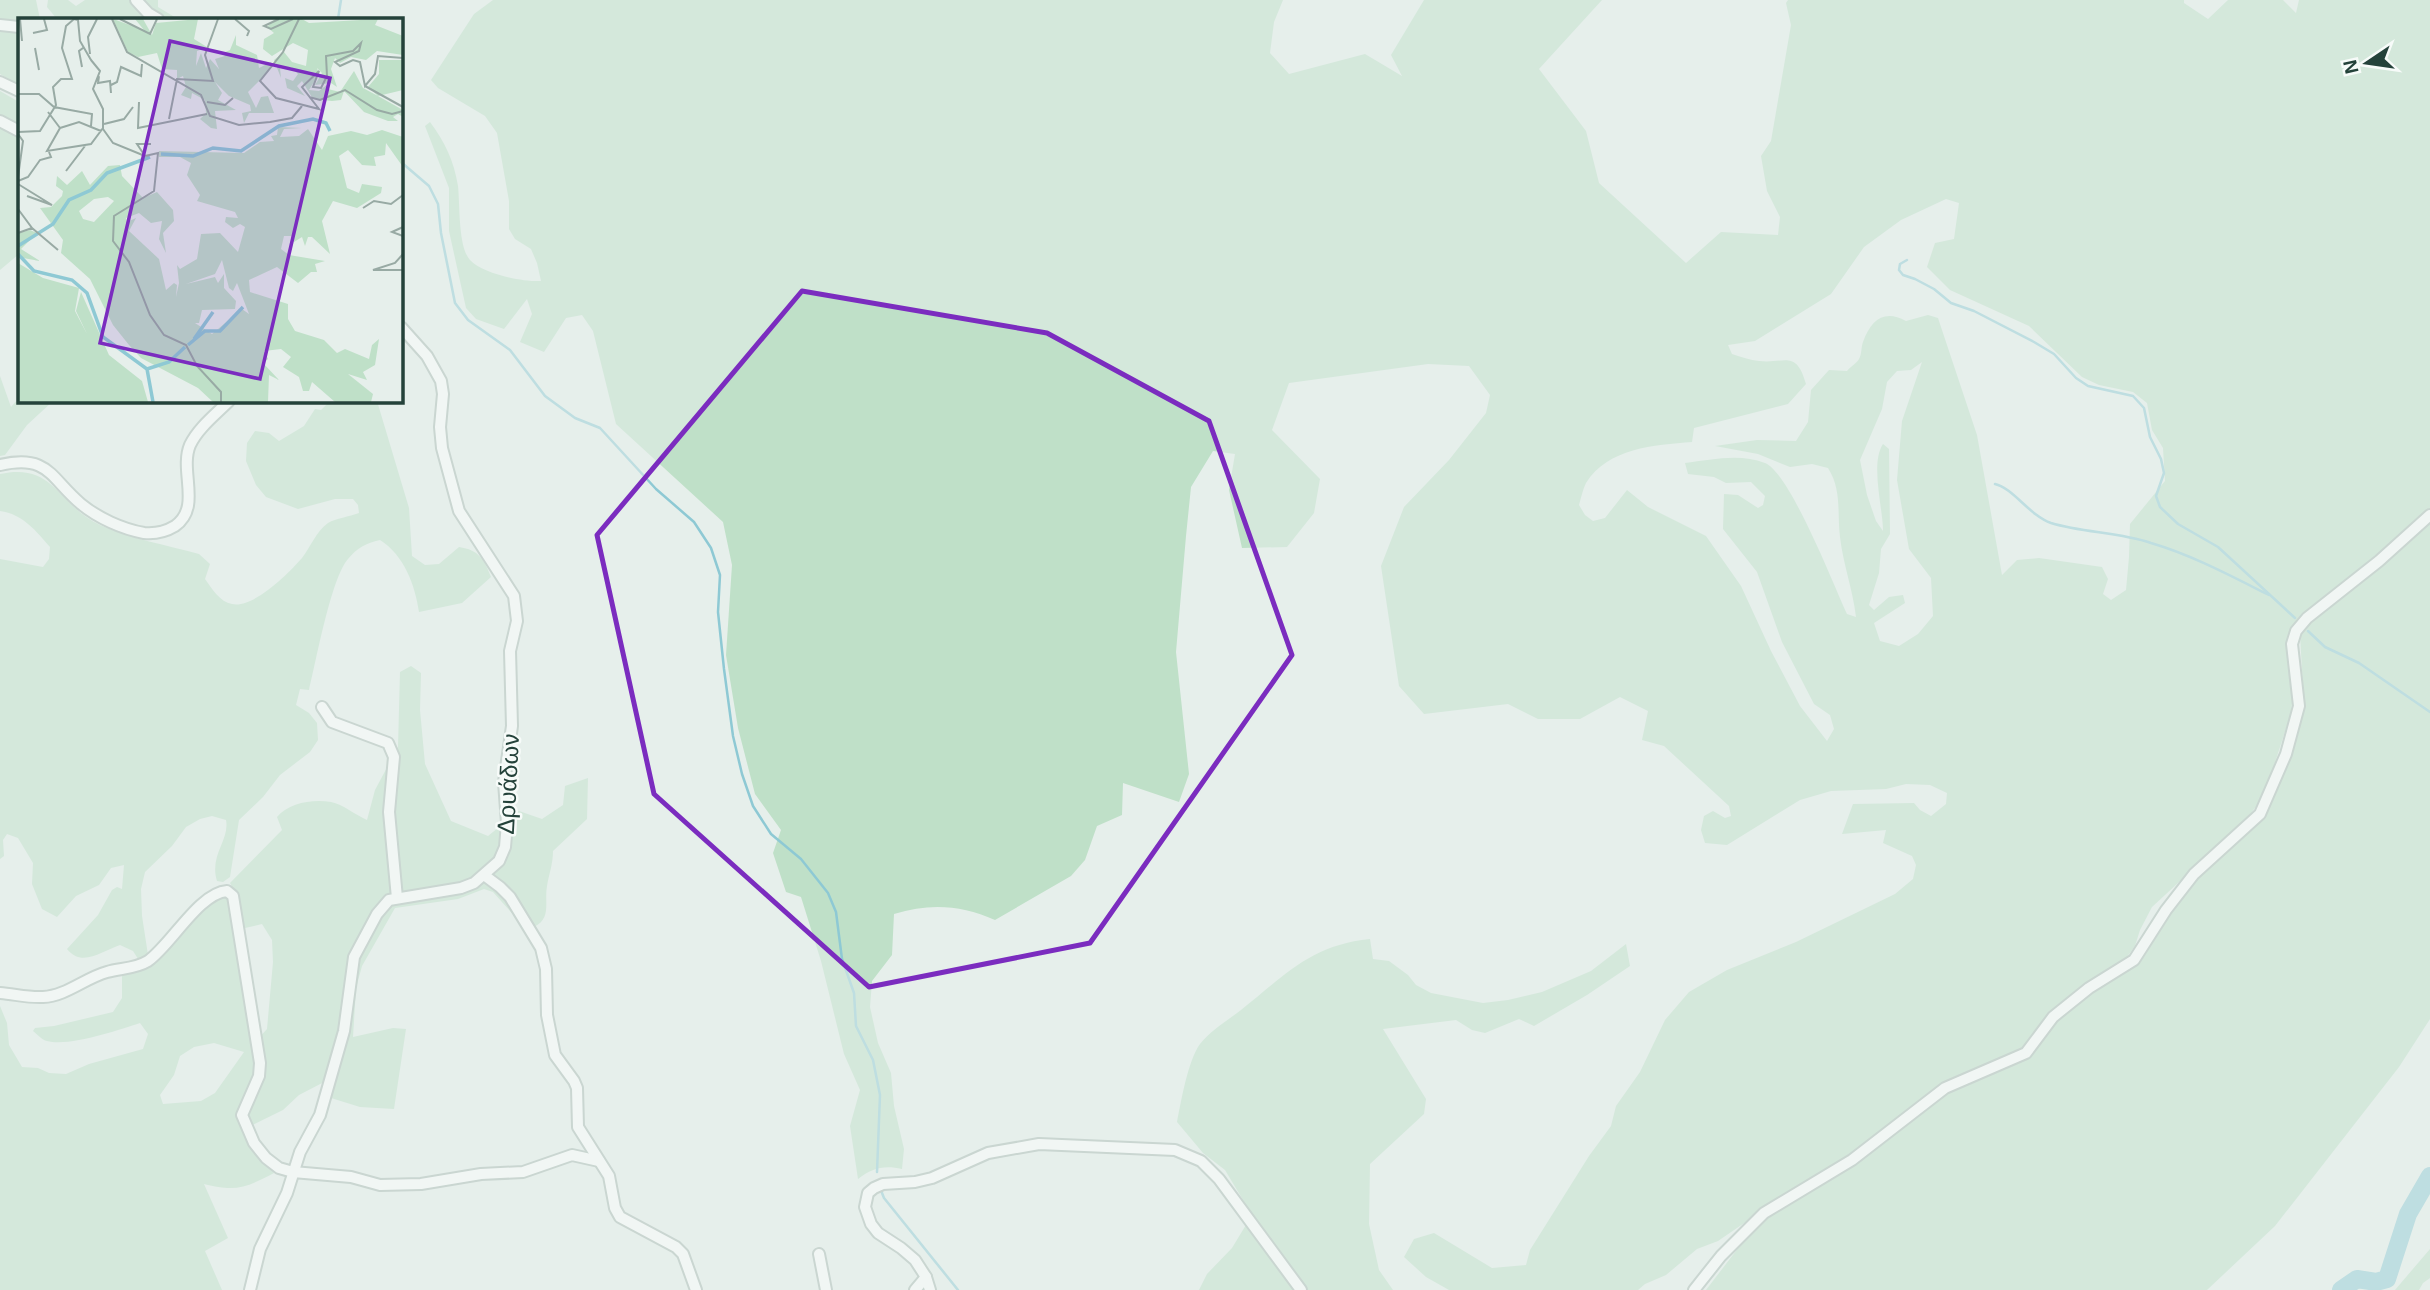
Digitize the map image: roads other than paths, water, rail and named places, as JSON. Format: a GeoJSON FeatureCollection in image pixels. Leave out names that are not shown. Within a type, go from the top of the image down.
{"type":"FeatureCollection","features":[{"type":"Feature","properties":{"kind":"street"},"geometry":{"type":"LineString","coordinates":[[136,0],[156,18]]}},
{"type":"Feature","properties":{"kind":"street"},"geometry":{"type":"LineString","coordinates":[[0,25],[18,27]]}},
{"type":"Feature","properties":{"kind":"street"},"geometry":{"type":"LineString","coordinates":[[0,82],[18,91]]}},
{"type":"Feature","properties":{"kind":"street"},"geometry":{"type":"LineString","coordinates":[[0,121],[18,130]]}},
{"type":"Feature","properties":{"kind":"street","name":"Δρυάδων"},"geometry":{"type":"LineString","coordinates":[[402,328],[427,356],[441,381],[442,447],[459,511],[514,596],[517,611],[510,651],[512,726],[504,782],[507,823],[505,847],[499,861],[484,876]]}},
{"type":"Feature","properties":{"kind":"street"},"geometry":{"type":"LineString","coordinates":[[0,465],[25,462],[43,467],[92,512],[130,529],[160,533],[181,521],[186,513],[189,496],[186,465],[190,444],[228,402]]}},
{"type":"Feature","properties":{"kind":"street"},"geometry":{"type":"LineString","coordinates":[[1694,1290],[1721,1256],[1764,1213],[1852,1160],[1945,1088],[2026,1053],[2053,1017],[2089,988],[2134,960],[2166,910],[2194,874],[2260,814],[2286,754],[2299,706],[2292,645],[2296,631],[2307,618],[2379,561],[2430,515]]}},
{"type":"Feature","properties":{"kind":"street"},"geometry":{"type":"LineString","coordinates":[[322,707],[332,722],[388,743],[394,757],[389,812],[397,898]]}},
{"type":"Feature","properties":{"kind":"street"},"geometry":{"type":"LineString","coordinates":[[250,1290],[260,1249],[287,1193],[303,1144],[320,1115],[326,1098],[344,1031],[354,957],[377,914],[389,900],[461,888],[484,876],[510,897],[541,948],[546,969],[548,1015],[555,1055],[577,1088],[578,1127],[609,1176],[615,1208],[620,1217],[676,1247],[683,1254],[696,1290]]}},
{"type":"Feature","properties":{"kind":"street"},"geometry":{"type":"LineString","coordinates":[[0,993],[41,998],[53,996],[109,971],[138,966],[153,956],[216,893],[230,892],[233,896],[252,1006],[260,1068],[255,1087],[243,1111],[244,1121],[262,1154],[275,1166],[293,1172],[351,1177],[380,1185],[406,1185],[481,1174],[523,1172],[572,1155],[599,1161]]}},
{"type":"Feature","properties":{"kind":"street"},"geometry":{"type":"LineString","coordinates":[[930,1290],[926,1277],[908,1253],[872,1227],[865,1210],[868,1193],[883,1184],[932,1178],[988,1153],[1039,1144],[1175,1150],[1201,1161],[1220,1179],[1301,1290]]}},
{"type":"Feature","properties":{"kind":"street"},"geometry":{"type":"LineString","coordinates":[[818,1254],[826,1290]]}},
{"type":"Feature","properties":{"kind":"street"},"geometry":{"type":"LineString","coordinates":[[915,1290],[926,1277]]}},
{"type":"Feature","properties":{"kind":"waterway"},"geometry":{"type":"LineString","coordinates":[[338,18],[341,0]]}},
{"type":"Feature","properties":{"kind":"waterway"},"geometry":{"type":"LineString","coordinates":[[402,163],[429,186],[438,204],[455,303],[468,320],[510,350],[545,396],[575,418],[600,428],[656,489],[694,522],[711,548],[720,575],[718,612],[724,669],[733,736],[742,774],[753,806],[771,834],[801,859],[828,893],[836,912],[842,959],[854,993],[856,1026],[873,1060],[880,1095],[877,1172]]}},
{"type":"Feature","properties":{"kind":"waterway"},"geometry":{"type":"LineString","coordinates":[[1907,260],[1900,264],[1899,270],[1903,275],[1934,289],[1951,303],[1974,311],[2034,342],[2054,354],[2076,378],[2088,386],[2133,396],[2144,408],[2150,437],[2161,459],[2164,473],[2156,496],[2160,507],[2178,524],[2218,547],[2295,618]]}},
{"type":"Feature","properties":{"kind":"waterway"},"geometry":{"type":"LineString","coordinates":[[1995,484],[2051,523],[2139,539],[2211,566],[2269,595]]}},
{"type":"Feature","properties":{"kind":"waterway"},"geometry":{"type":"LineString","coordinates":[[2308,631],[2325,647],[2359,663],[2430,712]]}},
{"type":"Feature","properties":{"kind":"waterway"},"geometry":{"type":"LineString","coordinates":[[2341,1290],[2357,1279],[2376,1282],[2387,1279],[2408,1214],[2430,1176]]}},
{"type":"Feature","properties":{"kind":"waterway"},"geometry":{"type":"LineString","coordinates":[[880,1188],[884,1198],[958,1290]]}}]}
